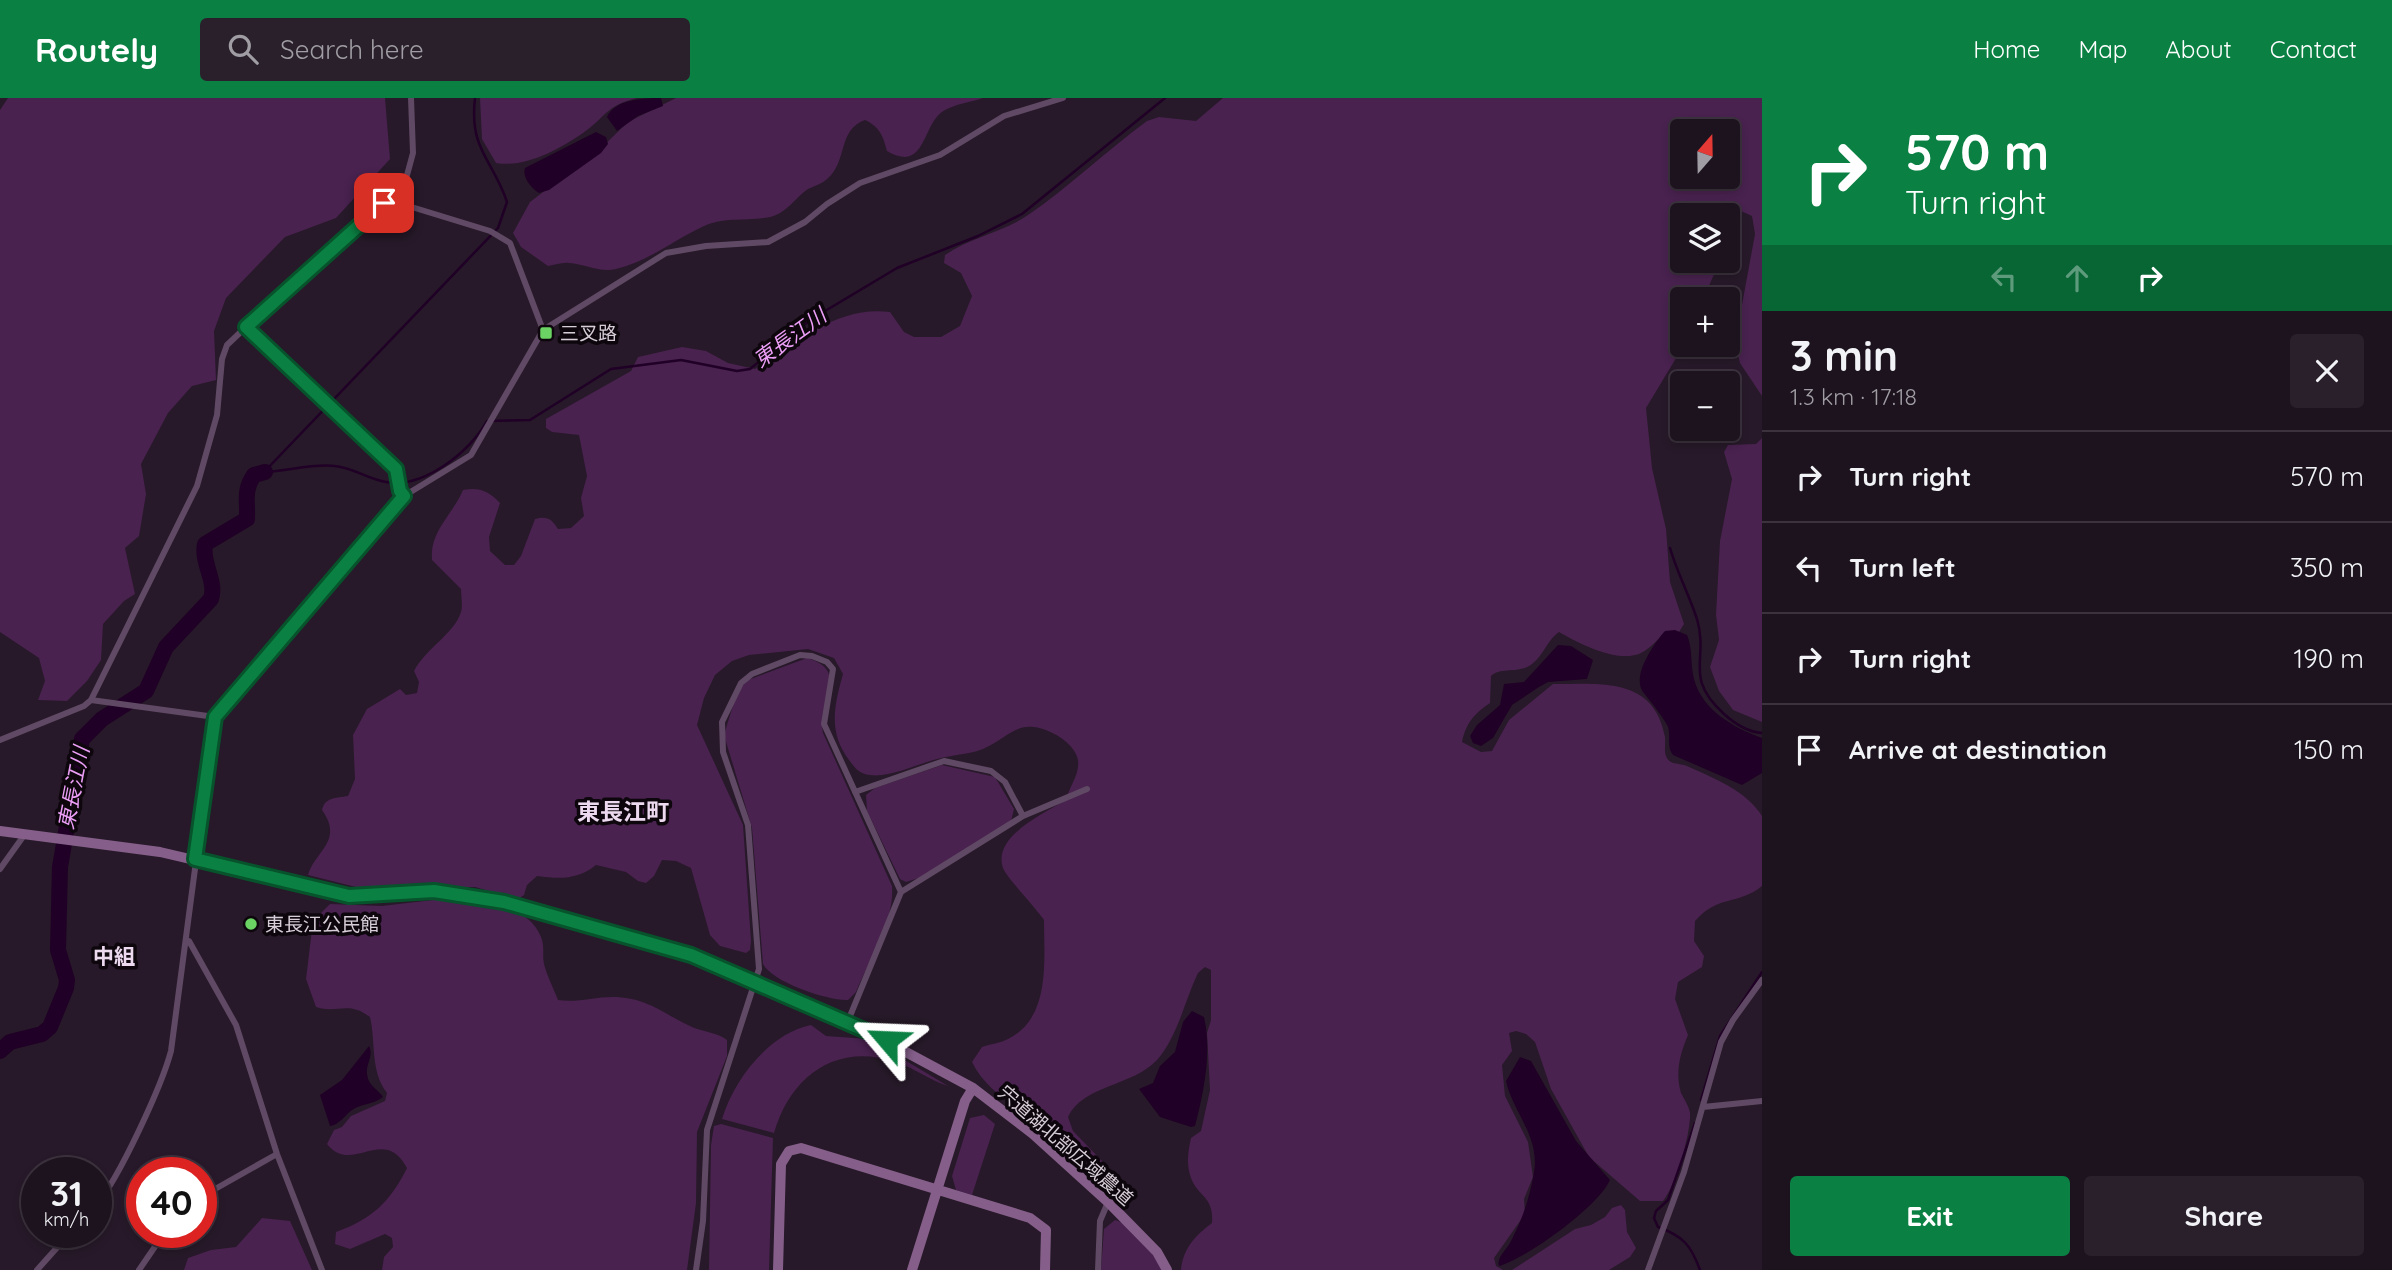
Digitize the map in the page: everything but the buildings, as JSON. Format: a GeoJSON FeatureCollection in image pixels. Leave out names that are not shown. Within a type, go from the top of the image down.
{"type":"FeatureCollection","features":[{"type":"Feature","properties":{"kind":"street"},"geometry":{"type":"LineString","coordinates":[[400,201],[413,153],[411,98]]}},
{"type":"Feature","properties":{"kind":"street"},"geometry":{"type":"LineString","coordinates":[[112,1178],[167,1067],[215,717],[404,496],[471,455],[543,330],[666,253],[706,246],[768,242],[806,222],[827,204],[860,183],[940,156],[1004,116],[1063,98]]}},
{"type":"Feature","properties":{"kind":"street"},"geometry":{"type":"LineString","coordinates":[[0,740],[84,706],[90,700],[197,486],[216,422],[222,359],[227,345],[384,203],[400,201],[498,234],[510,243],[543,330]]}},
{"type":"Feature","properties":{"kind":"street"},"geometry":{"type":"LineString","coordinates":[[246,327],[396,469],[400,491],[404,496]]}},
{"type":"Feature","properties":{"kind":"street"},"geometry":{"type":"LineString","coordinates":[[696,1270],[703,1220],[707,1130],[759,969],[748,825],[720,737],[722,722],[741,684],[752,674],[800,655],[827,662],[834,675],[824,724],[901,892]]}},
{"type":"Feature","properties":{"kind":"street"},"geometry":{"type":"LineString","coordinates":[[90,700],[215,717]]}},
{"type":"Feature","properties":{"kind":"street"},"geometry":{"type":"LineString","coordinates":[[855,792],[944,761],[992,771],[1004,782],[1023,816]]}},
{"type":"Feature","properties":{"kind":"street"},"geometry":{"type":"LineString","coordinates":[[848,1021],[901,892],[1023,816],[1087,789]]}},
{"type":"Feature","properties":{"kind":"street","name":"宍道湖北部広域農道"},"geometry":{"type":"LineString","coordinates":[[0,831],[195,859],[349,896],[434,891],[474,895],[660,945],[755,981],[848,1021],[973,1088],[1033,1134],[1108,1202],[1157,1252],[1167,1270]]}},
{"type":"Feature","properties":{"kind":"street"},"geometry":{"type":"LineString","coordinates":[[0,869],[25,834]]}},
{"type":"Feature","properties":{"kind":"street"},"geometry":{"type":"LineString","coordinates":[[186,940],[189,940],[223,997],[236,1026],[277,1154],[322,1270]]}},
{"type":"Feature","properties":{"kind":"street"},"geometry":{"type":"LineString","coordinates":[[1648,1270],[1684,1172],[1721,1042],[1733,1020],[1762,980]]}},
{"type":"Feature","properties":{"kind":"street"},"geometry":{"type":"LineString","coordinates":[[912,1270],[965,1101],[973,1088]]}},
{"type":"Feature","properties":{"kind":"street"},"geometry":{"type":"LineString","coordinates":[[1703,1107],[1762,1101]]}},
{"type":"Feature","properties":{"kind":"street"},"geometry":{"type":"LineString","coordinates":[[778,1270],[781,1164],[786,1153],[793,1149],[805,1149],[1040,1223],[1046,1230],[1045,1270]]}},
{"type":"Feature","properties":{"kind":"street"},"geometry":{"type":"LineString","coordinates":[[217,1188],[277,1154]]}},
{"type":"Feature","properties":{"kind":"street"},"geometry":{"type":"LineString","coordinates":[[1098,1270],[1100,1221],[1108,1202]]}},
{"type":"Feature","properties":{"kind":"street"},"geometry":{"type":"LineString","coordinates":[[37,1270],[57,1248]]}},
{"type":"Feature","properties":{"kind":"street"},"geometry":{"type":"LineString","coordinates":[[139,1270],[154,1248]]}},
{"type":"Feature","properties":{"kind":"shaded area"},"geometry":{"type":"Polygon","coordinates":[[[8,98],[385,98],[390,159],[336,218],[285,237],[226,298],[214,331],[216,380],[192,386],[168,413],[141,464],[146,494],[139,536],[125,548],[135,594],[124,601],[103,624],[101,660],[87,681],[67,701],[38,700],[45,681],[39,658],[0,632],[0,110],[8,98]]]}},
{"type":"Feature","properties":{"kind":"shaded area"},"geometry":{"type":"Polygon","coordinates":[[[480,98],[637,98],[612,108],[591,127],[563,146],[530,160],[507,164],[496,163],[482,139],[480,98]]]}},
{"type":"Feature","properties":{"kind":"shaded area"},"geometry":{"type":"Polygon","coordinates":[[[661,98],[663,106],[638,116],[617,131],[607,117],[616,106],[623,103],[661,98]]]}},
{"type":"Feature","properties":{"kind":"shaded area"},"geometry":{"type":"Polygon","coordinates":[[[676,98],[983,98],[945,110],[937,116],[917,152],[910,156],[900,156],[887,151],[880,132],[865,120],[850,131],[834,172],[823,182],[808,189],[786,209],[770,217],[710,224],[627,266],[610,270],[567,263],[548,266],[521,247],[513,233],[530,202],[599,150],[628,122],[676,98]]]}},
{"type":"Feature","properties":{"kind":"shaded area"},"geometry":{"type":"Polygon","coordinates":[[[1223,98],[1762,98],[1762,396],[1738,357],[1740,316],[1755,234],[1752,216],[1740,211],[1740,203],[1670,203],[1670,273],[1715,273],[1708,287],[1670,287],[1670,357],[1677,357],[1646,408],[1652,468],[1666,529],[1670,582],[1684,624],[1679,632],[1666,631],[1648,649],[1632,656],[1598,651],[1559,632],[1538,659],[1529,666],[1491,676],[1490,703],[1472,720],[1462,742],[1481,752],[1492,751],[1509,720],[1553,684],[1607,685],[1638,694],[1650,703],[1659,717],[1668,760],[1728,786],[1747,799],[1762,816],[1762,886],[1744,896],[1712,907],[1695,921],[1694,941],[1704,956],[1702,967],[1678,982],[1675,999],[1688,1035],[1678,1078],[1689,1110],[1690,1122],[1678,1171],[1663,1201],[1640,1201],[1589,1157],[1551,1089],[1535,1042],[1526,1034],[1516,1031],[1509,1033],[1512,1051],[1502,1065],[1505,1096],[1528,1142],[1533,1177],[1524,1199],[1525,1214],[1494,1258],[1496,1266],[1503,1270],[1181,1270],[1184,1255],[1191,1243],[1212,1223],[1211,1207],[1194,1184],[1188,1163],[1191,1138],[1201,1131],[1210,1090],[1207,1033],[1211,1020],[1211,970],[1205,967],[1198,973],[1170,1041],[1157,1060],[1147,1069],[1085,1098],[1075,1106],[1068,1117],[1073,1131],[1104,1163],[1101,1171],[1094,1175],[1040,1126],[985,1082],[972,1062],[982,1047],[1005,1040],[1022,1029],[1032,1017],[1038,1003],[1044,970],[1044,920],[1005,872],[1002,856],[1005,846],[1022,827],[1066,800],[1077,770],[1076,754],[1067,742],[1053,733],[1027,727],[1015,730],[977,751],[886,774],[863,773],[853,766],[842,750],[835,729],[835,708],[843,674],[834,658],[808,649],[749,655],[732,661],[715,675],[704,698],[697,725],[743,825],[751,941],[750,950],[746,953],[720,946],[710,935],[691,868],[676,861],[662,860],[654,876],[646,883],[638,881],[626,872],[596,865],[568,877],[537,876],[518,899],[475,887],[356,887],[308,875],[329,838],[330,830],[323,806],[332,799],[348,796],[355,779],[353,735],[367,709],[400,689],[406,695],[417,693],[419,682],[414,671],[425,655],[452,627],[461,612],[461,589],[432,560],[432,549],[438,532],[463,490],[483,491],[500,503],[489,537],[490,551],[505,565],[514,565],[521,556],[535,519],[548,519],[558,529],[571,528],[584,516],[581,498],[587,476],[579,435],[552,432],[546,428],[546,419],[631,371],[638,357],[682,347],[706,351],[728,363],[755,369],[818,328],[853,314],[871,311],[890,312],[904,332],[914,337],[941,337],[960,326],[972,296],[961,273],[944,263],[945,255],[1028,215],[1147,121],[1159,117],[1196,121],[1223,98]]]}},
{"type":"Feature","properties":{"kind":"shaded area"},"geometry":{"type":"Polygon","coordinates":[[[596,132],[606,137],[608,144],[601,153],[549,190],[539,193],[530,185],[526,179],[525,168],[596,132]]]}},
{"type":"Feature","properties":{"kind":"shaded area"},"geometry":{"type":"Polygon","coordinates":[[[1762,438],[1762,722],[1733,710],[1719,691],[1710,667],[1719,640],[1716,615],[1720,541],[1732,479],[1724,452],[1728,445],[1756,444],[1762,438]]]}},
{"type":"Feature","properties":{"kind":"shaded area"},"geometry":{"type":"Polygon","coordinates":[[[1675,630],[1687,635],[1694,679],[1704,700],[1730,723],[1762,738],[1762,773],[1742,785],[1673,755],[1668,727],[1643,692],[1640,677],[1646,660],[1665,631],[1675,630]]]}},
{"type":"Feature","properties":{"kind":"shaded area"},"geometry":{"type":"Polygon","coordinates":[[[1558,645],[1571,646],[1593,660],[1587,679],[1548,682],[1539,687],[1512,705],[1493,738],[1481,746],[1473,743],[1470,736],[1477,725],[1500,705],[1504,684],[1524,682],[1558,645]]]}},
{"type":"Feature","properties":{"kind":"shaded area"},"geometry":{"type":"Polygon","coordinates":[[[807,658],[827,670],[830,678],[822,721],[823,733],[892,886],[892,899],[880,940],[856,992],[848,1000],[828,997],[789,984],[768,971],[763,964],[752,828],[724,735],[737,692],[748,680],[807,658]]]}},
{"type":"Feature","properties":{"kind":"shaded area"},"geometry":{"type":"Polygon","coordinates":[[[942,765],[995,777],[1014,809],[1011,821],[922,877],[906,882],[900,879],[867,811],[866,795],[875,788],[942,765]]]}},
{"type":"Feature","properties":{"kind":"shaded area"},"geometry":{"type":"Polygon","coordinates":[[[433,900],[479,902],[523,915],[541,937],[544,964],[558,1000],[629,998],[727,1040],[727,1056],[697,1132],[696,1203],[687,1270],[382,1270],[384,1257],[393,1247],[392,1238],[385,1234],[350,1249],[335,1244],[336,1232],[379,1208],[394,1191],[407,1168],[398,1156],[388,1150],[347,1155],[337,1152],[327,1144],[334,1130],[342,1127],[351,1116],[385,1101],[387,1093],[378,1076],[370,1017],[355,1009],[316,1007],[306,979],[313,921],[330,904],[382,906],[433,900]]]}},
{"type":"Feature","properties":{"kind":"shaded area"},"geometry":{"type":"Polygon","coordinates":[[[1192,1011],[1204,1017],[1207,1044],[1201,1099],[1195,1126],[1191,1127],[1160,1117],[1139,1089],[1153,1083],[1160,1066],[1175,1052],[1183,1022],[1192,1011]]]}},
{"type":"Feature","properties":{"kind":"shaded area"},"geometry":{"type":"Polygon","coordinates":[[[811,1025],[826,1036],[868,1039],[948,1086],[893,1061],[852,1057],[834,1061],[803,1081],[781,1113],[774,1133],[722,1119],[744,1074],[767,1048],[795,1030],[811,1025]]]}},
{"type":"Feature","properties":{"kind":"shaded area"},"geometry":{"type":"Polygon","coordinates":[[[369,1046],[371,1053],[368,1078],[383,1097],[356,1108],[330,1126],[320,1095],[342,1080],[369,1046]]]}},
{"type":"Feature","properties":{"kind":"shaded area"},"geometry":{"type":"Polygon","coordinates":[[[1520,1057],[1531,1061],[1576,1141],[1610,1180],[1592,1204],[1577,1217],[1526,1253],[1499,1266],[1499,1259],[1523,1215],[1534,1172],[1535,1159],[1530,1136],[1506,1081],[1520,1057]]]}},
{"type":"Feature","properties":{"kind":"shaded area"},"geometry":{"type":"Polygon","coordinates":[[[984,1115],[995,1124],[972,1195],[956,1190],[952,1176],[970,1118],[984,1115]]]}},
{"type":"Feature","properties":{"kind":"shaded area"},"geometry":{"type":"Polygon","coordinates":[[[721,1124],[773,1138],[769,1270],[709,1270],[711,1145],[714,1126],[721,1124]]]}},
{"type":"Feature","properties":{"kind":"shaded area"},"geometry":{"type":"Polygon","coordinates":[[[1621,1205],[1625,1210],[1627,1232],[1636,1248],[1630,1257],[1609,1270],[1512,1270],[1575,1229],[1591,1225],[1605,1217],[1612,1208],[1621,1205]]]}},
{"type":"Feature","properties":{"kind":"shaded area"},"geometry":{"type":"Polygon","coordinates":[[[262,1218],[290,1221],[312,1270],[184,1270],[188,1258],[211,1250],[236,1247],[262,1218]]]}},
{"type":"Feature","properties":{"kind":"shaded area"},"geometry":{"type":"Polygon","coordinates":[[[1115,1220],[1135,1233],[1162,1270],[1101,1270],[1104,1229],[1115,1220]]]}},
{"type":"Feature","properties":{"kind":"waterway"},"geometry":{"type":"LineString","coordinates":[[265,471],[498,228],[507,202],[479,143],[474,116],[475,98]]}},
{"type":"Feature","properties":{"kind":"waterway","name":"東長江川"},"geometry":{"type":"LineString","coordinates":[[265,472],[327,465],[342,467],[386,482],[415,480],[430,474],[457,456],[487,421],[530,420],[611,369],[681,360],[737,371],[750,369],[810,320],[897,268],[978,236],[1022,214],[1165,98]]}},
{"type":"Feature","properties":{"kind":"waterway","name":"東長江川"},"geometry":{"type":"LineString","coordinates":[[0,1051],[10,1042],[42,1034],[50,1027],[66,988],[67,980],[58,950],[60,867],[82,739],[102,719],[146,691],[166,647],[211,599],[212,585],[205,558],[205,544],[247,519],[248,486],[254,475],[265,472]]}},
{"type":"Feature","properties":{"kind":"waterway"},"geometry":{"type":"LineString","coordinates":[[1670,548],[1697,619],[1704,689],[1732,721],[1746,729],[1762,733]]}},
{"type":"Feature","properties":{"kind":"waterway"},"geometry":{"type":"LineString","coordinates":[[1701,1100],[1720,1036],[1762,972]]}},
{"type":"Feature","properties":{"kind":"waterway"},"geometry":{"type":"LineString","coordinates":[[1695,1123],[1668,1200],[1656,1211],[1654,1218],[1658,1227],[1685,1242],[1700,1270]]}},
{"type":"Feature","properties":{"kind":"place","name":"三叉路"},"geometry":{"type":"Point","coordinates":[546,333]}},
{"type":"Feature","properties":{"kind":"place","name":"東長江公民館"},"geometry":{"type":"Point","coordinates":[251,924]}},
{"type":"Feature","properties":{"kind":"district","name":"東長江町"},"geometry":{"type":"Point","coordinates":[623,812]}},
{"type":"Feature","properties":{"kind":"district","name":"中組"},"geometry":{"type":"Point","coordinates":[114,957]}},
{"type":"Feature","properties":{"kind":"route"},"geometry":{"type":"LineString","coordinates":[[384,203],[346,234],[246,327],[396,469],[400,491],[404,496],[215,717],[195,859],[349,896],[434,891],[474,895],[504,902],[691,955],[887,1040]]}}]}
